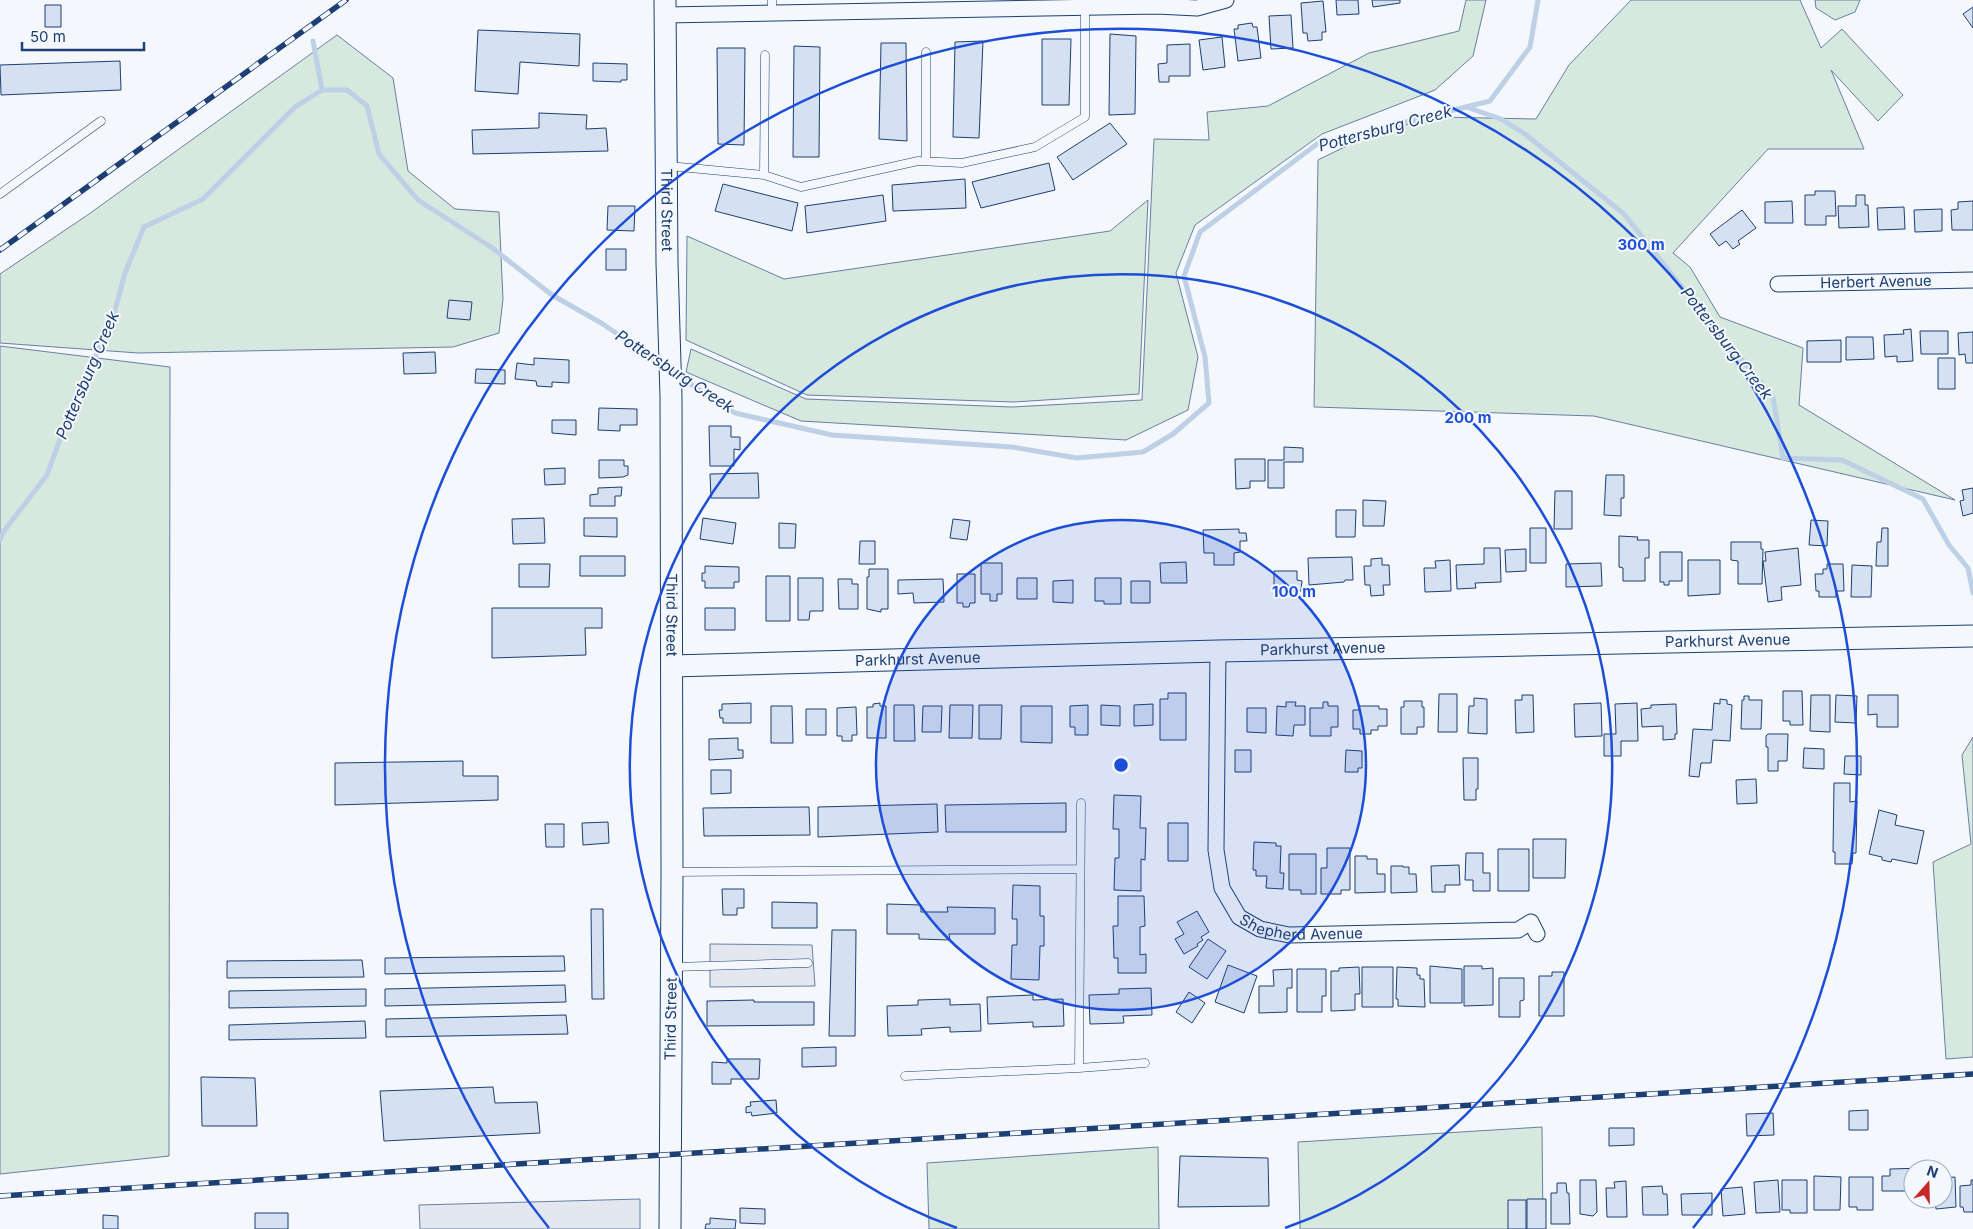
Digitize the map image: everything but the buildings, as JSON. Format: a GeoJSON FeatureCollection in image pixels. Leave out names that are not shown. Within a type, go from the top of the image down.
{"type":"FeatureCollection","features":[{"type":"Feature","properties":{"kind":"street"},"geometry":{"type":"LineString","coordinates":[[665,8],[975,4],[1085,8],[1197,8],[1226,0]]}},
{"type":"Feature","properties":{"kind":"street","name":"Third Street"},"geometry":{"type":"LineString","coordinates":[[665,8],[668,346],[671,397],[672,967],[670,1229]]}},
{"type":"Feature","properties":{"kind":"street","name":"Herbert Avenue"},"geometry":{"type":"LineString","coordinates":[[1778,284],[1973,280]]}},
{"type":"Feature","properties":{"kind":"street","name":"Parkhurst Avenue"},"geometry":{"type":"LineString","coordinates":[[672,666],[1218,651],[1965,636]]}},
{"type":"Feature","properties":{"kind":"street","name":"Shepherd Avenue"},"geometry":{"type":"LineString","coordinates":[[1218,651],[1216,850],[1222,888],[1239,917],[1260,929],[1289,935],[1518,930],[1531,922],[1537,934]]}},
{"type":"Feature","properties":{"kind":"lane"},"geometry":{"type":"LineString","coordinates":[[667,166],[764,175],[801,186],[918,161],[962,163],[1035,147],[1085,117],[1085,8]]}},
{"type":"Feature","properties":{"kind":"lane"},"geometry":{"type":"LineString","coordinates":[[926,52],[926,161]]}},
{"type":"Feature","properties":{"kind":"lane"},"geometry":{"type":"LineString","coordinates":[[764,55],[764,175]]}},
{"type":"Feature","properties":{"kind":"lane"},"geometry":{"type":"LineString","coordinates":[[0,194],[101,121]]}},
{"type":"Feature","properties":{"kind":"lane"},"geometry":{"type":"LineString","coordinates":[[1079,1068],[1081,803]]}},
{"type":"Feature","properties":{"kind":"lane"},"geometry":{"type":"LineString","coordinates":[[672,872],[1080,869]]}},
{"type":"Feature","properties":{"kind":"lane"},"geometry":{"type":"LineString","coordinates":[[672,967],[808,963]]}},
{"type":"Feature","properties":{"kind":"lane"},"geometry":{"type":"LineString","coordinates":[[905,1076],[1145,1063]]}},
{"type":"Feature","properties":{"kind":"shaded area"},"geometry":{"type":"Polygon","coordinates":[[[1466,0],[1486,0],[1473,56],[1435,90],[1322,134],[1195,225],[1176,273],[1198,357],[1188,410],[1126,440],[801,421],[686,372],[691,349],[806,399],[1012,407],[1142,400],[1154,139],[1209,140],[1207,112],[1268,106],[1369,53],[1459,31],[1466,0]]]}},
{"type":"Feature","properties":{"kind":"shaded area"},"geometry":{"type":"Polygon","coordinates":[[[1631,0],[1800,0],[1821,48],[1842,29],[1903,95],[1878,121],[1831,70],[1864,149],[1768,149],[1673,253],[1690,267],[1720,317],[1803,348],[1799,405],[1955,500],[1594,416],[1314,407],[1318,160],[1373,133],[1437,117],[1536,119],[1569,65],[1631,0]]]}},
{"type":"Feature","properties":{"kind":"shaded area"},"geometry":{"type":"Polygon","coordinates":[[[1815,0],[1860,0],[1855,12],[1835,20],[1816,8],[1815,0]]]}},
{"type":"Feature","properties":{"kind":"shaded area"},"geometry":{"type":"Polygon","coordinates":[[[337,35],[393,78],[408,171],[455,209],[499,212],[503,299],[499,333],[453,347],[138,353],[0,343],[0,274],[89,214],[337,35]]]}},
{"type":"Feature","properties":{"kind":"shaded area"},"geometry":{"type":"Polygon","coordinates":[[[1148,200],[1139,394],[1014,402],[807,395],[686,340],[687,236],[784,279],[1110,231],[1148,200]]]}},
{"type":"Feature","properties":{"kind":"shaded area"},"geometry":{"type":"Polygon","coordinates":[[[0,346],[170,367],[169,1156],[0,1174],[0,346]]]}},
{"type":"Feature","properties":{"kind":"shaded area"},"geometry":{"type":"Polygon","coordinates":[[[1973,737],[1973,1057],[1946,1059],[1933,862],[1971,844],[1962,755],[1973,737]]]}},
{"type":"Feature","properties":{"kind":"shaded area"},"geometry":{"type":"Polygon","coordinates":[[[710,944],[812,945],[815,986],[710,987],[710,944]]]}},
{"type":"Feature","properties":{"kind":"shaded area"},"geometry":{"type":"Polygon","coordinates":[[[1542,1127],[1543,1229],[1300,1229],[1298,1142],[1542,1127]]]}},
{"type":"Feature","properties":{"kind":"shaded area"},"geometry":{"type":"Polygon","coordinates":[[[1158,1147],[1159,1229],[929,1229],[927,1163],[1158,1147]]]}},
{"type":"Feature","properties":{"kind":"shaded area"},"geometry":{"type":"Polygon","coordinates":[[[640,1199],[640,1229],[420,1229],[419,1205],[640,1199]]]}},
{"type":"Feature","properties":{"kind":"waterway","name":"Pottersburg Creek"},"geometry":{"type":"LineString","coordinates":[[675,374],[735,413],[832,435],[1012,447],[1077,458],[1143,452],[1173,434],[1209,403],[1205,357],[1184,276],[1200,232],[1317,144],[1490,101],[1530,47],[1538,0]]}},
{"type":"Feature","properties":{"kind":"waterway"},"geometry":{"type":"LineString","coordinates":[[313,41],[322,90]]}},
{"type":"Feature","properties":{"kind":"waterway","name":"Pottersburg Creek"},"geometry":{"type":"LineString","coordinates":[[0,540],[4,531],[47,475],[76,396],[111,325],[125,273],[144,227],[203,199],[295,107],[322,90],[347,90],[367,106],[379,154],[418,200],[491,247],[552,295],[603,324],[664,367]]}},
{"type":"Feature","properties":{"kind":"waterway","name":"Pottersburg Creek"},"geometry":{"type":"LineString","coordinates":[[1466,107],[1501,119],[1525,134],[1624,214],[1692,300],[1773,397],[1783,458],[1842,460],[1923,499],[1949,545],[1968,568],[1973,593]]}},
{"type":"Feature","properties":{"kind":"railway"},"geometry":{"type":"LineString","coordinates":[[0,250],[346,0]]}},
{"type":"Feature","properties":{"kind":"railway"},"geometry":{"type":"LineString","coordinates":[[0,1196],[1973,1074]]}}]}
